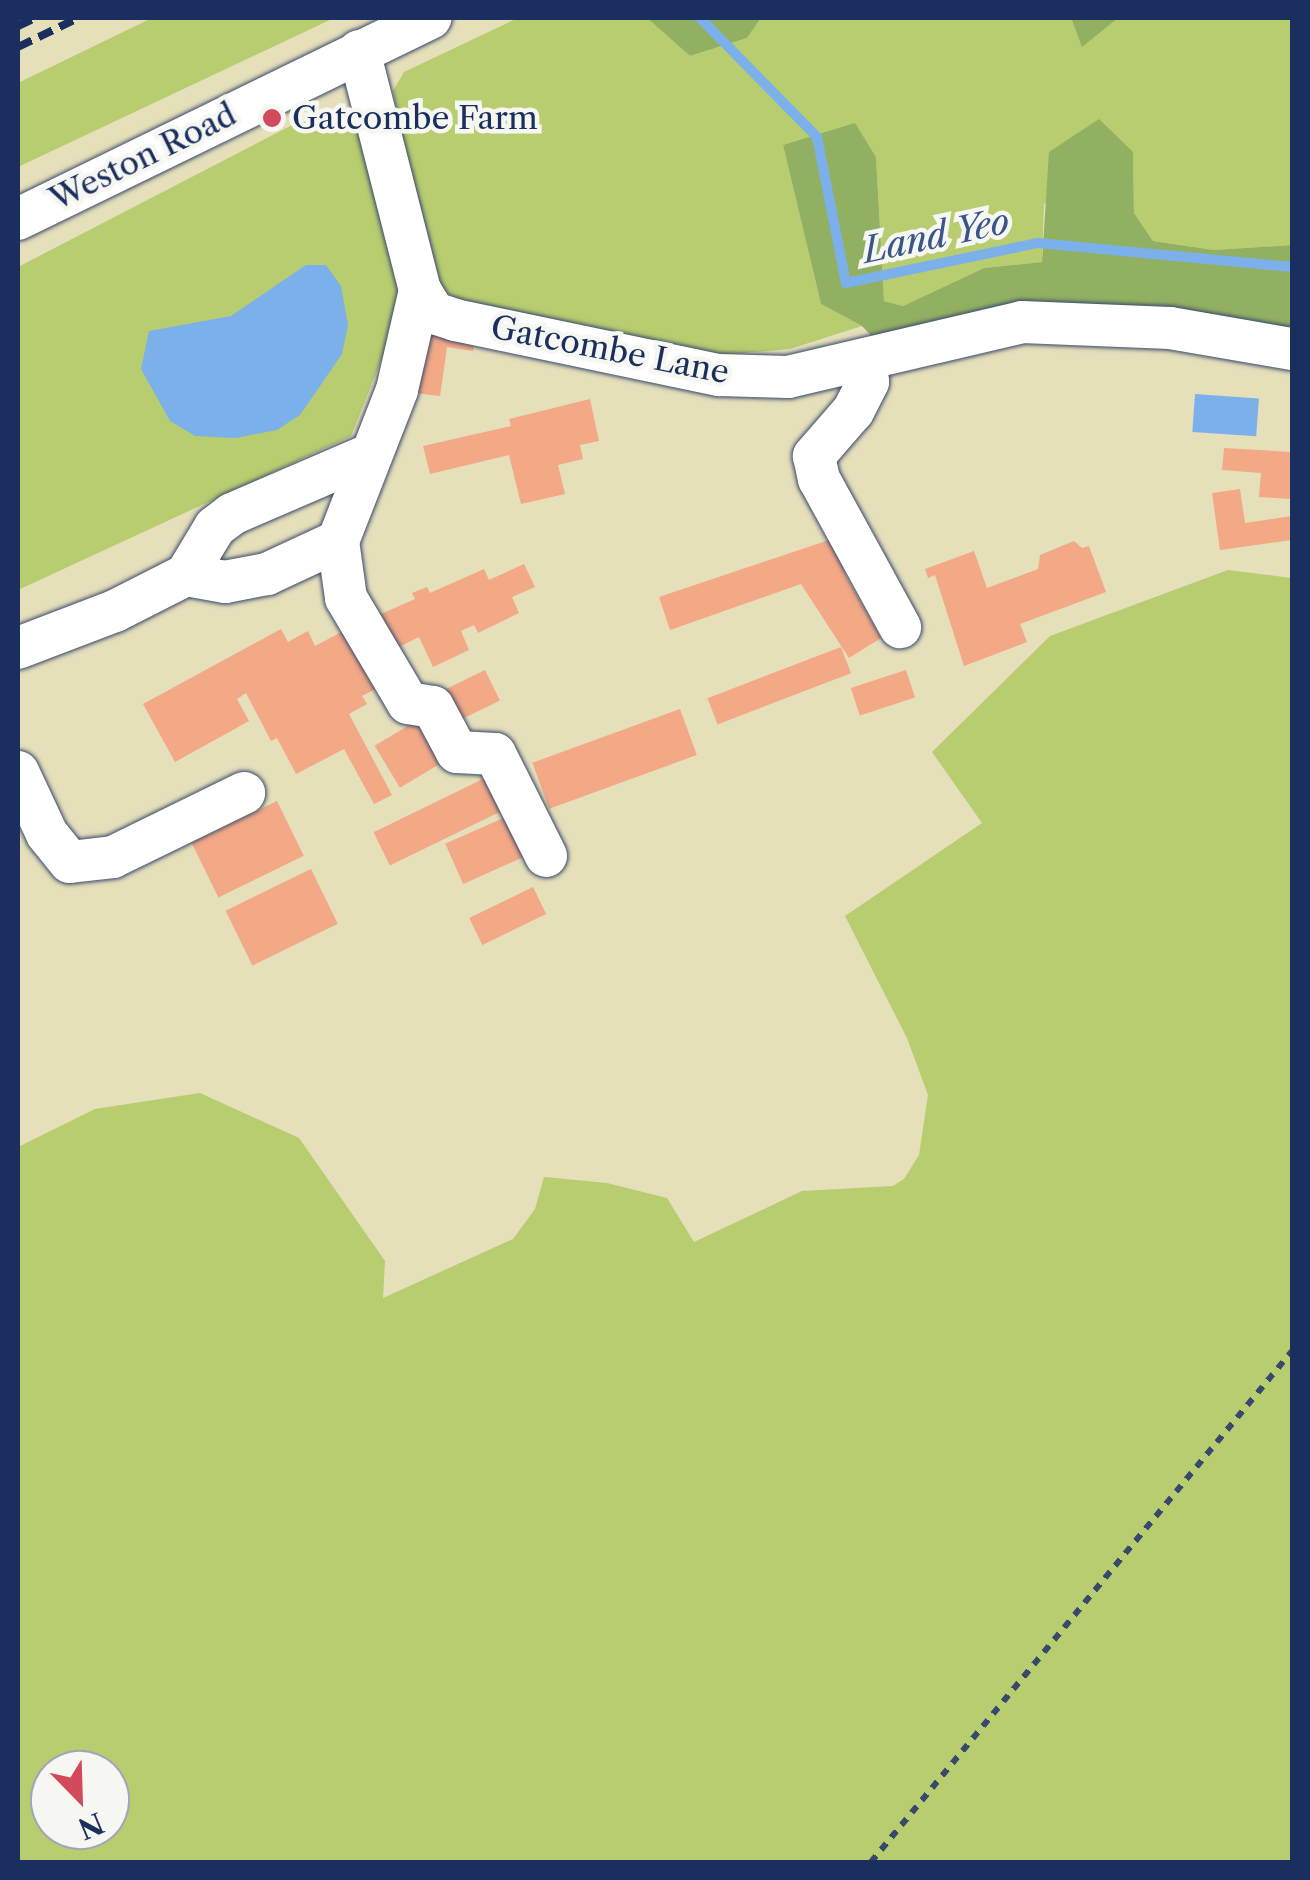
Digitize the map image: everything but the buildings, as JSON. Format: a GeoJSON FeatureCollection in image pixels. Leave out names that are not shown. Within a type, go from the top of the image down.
{"type":"FeatureCollection","features":[{"type":"Feature","properties":{"kind":"street","name":"Weston Road"},"geometry":{"type":"LineString","coordinates":[[18,219],[431,18]]}},
{"type":"Feature","properties":{"kind":"street"},"geometry":{"type":"LineString","coordinates":[[359,51],[420,290],[397,390],[338,541],[346,598],[408,704],[433,706],[457,752],[495,754],[546,856]]}},
{"type":"Feature","properties":{"kind":"street","name":"Gatcombe Lane"},"geometry":{"type":"LineString","coordinates":[[420,290],[434,314],[455,320],[719,375],[788,377],[1022,322],[1170,328],[1292,349]]}},
{"type":"Feature","properties":{"kind":"street"},"geometry":{"type":"LineString","coordinates":[[866,359],[868,382],[854,410],[814,456],[819,479],[900,627]]}},
{"type":"Feature","properties":{"kind":"street"},"geometry":{"type":"LineString","coordinates":[[18,648],[115,611],[186,575],[215,527],[232,514],[369,456]]}},
{"type":"Feature","properties":{"kind":"street"},"geometry":{"type":"LineString","coordinates":[[186,575],[225,582],[267,574],[338,541]]}},
{"type":"Feature","properties":{"kind":"street"},"geometry":{"type":"LineString","coordinates":[[18,772],[48,834],[70,862],[113,857],[244,794]]}},
{"type":"Feature","properties":{"kind":"path"},"geometry":{"type":"LineString","coordinates":[[871,1862],[1292,1351]]}},
{"type":"Feature","properties":{"kind":"green space"},"geometry":{"type":"Polygon","coordinates":[[[152,18],[334,18],[18,167],[18,83],[152,18]]]}},
{"type":"Feature","properties":{"kind":"green space"},"geometry":{"type":"Polygon","coordinates":[[[518,18],[647,18],[690,56],[747,38],[761,18],[1071,18],[1082,46],[1118,18],[1292,18],[1292,245],[1214,250],[1153,241],[1134,213],[1133,152],[1044,204],[1042,262],[984,268],[903,306],[884,301],[876,157],[855,124],[783,145],[821,304],[862,326],[790,349],[708,356],[468,307],[436,285],[428,266],[393,91],[404,72],[518,18]]]}},
{"type":"Feature","properties":{"kind":"green space"},"geometry":{"type":"Polygon","coordinates":[[[647,18],[761,18],[747,38],[690,56],[647,18]]]}},
{"type":"Feature","properties":{"kind":"green space"},"geometry":{"type":"Polygon","coordinates":[[[1071,18],[1118,18],[1082,47],[1071,18]]]}},
{"type":"Feature","properties":{"kind":"green space"},"geometry":{"type":"Polygon","coordinates":[[[323,109],[338,111],[360,134],[402,308],[351,436],[18,590],[18,267],[323,109]]]}},
{"type":"Feature","properties":{"kind":"green space"},"geometry":{"type":"Polygon","coordinates":[[[1099,119],[1133,152],[1134,213],[1153,241],[1214,250],[1292,245],[1292,360],[1094,335],[877,342],[862,326],[821,304],[783,145],[855,123],[876,157],[884,301],[903,306],[984,268],[1042,262],[1049,152],[1099,119]]]}},
{"type":"Feature","properties":{"kind":"green space"},"geometry":{"type":"Polygon","coordinates":[[[1228,570],[1292,578],[1292,1862],[18,1862],[18,1147],[95,1109],[200,1093],[299,1138],[385,1261],[383,1298],[513,1239],[535,1209],[544,1177],[607,1183],[667,1198],[694,1242],[802,1191],[893,1186],[904,1179],[919,1155],[928,1095],[907,1038],[845,916],[982,823],[932,752],[1050,636],[1228,570]]]}},
{"type":"Feature","properties":{"kind":"water"},"geometry":{"type":"Polygon","coordinates":[[[306,265],[326,265],[341,286],[348,325],[342,354],[300,415],[277,430],[236,438],[195,436],[170,421],[141,369],[149,331],[231,316],[306,265]]]}},
{"type":"Feature","properties":{"kind":"water"},"geometry":{"type":"Polygon","coordinates":[[[1195,394],[1259,398],[1256,436],[1192,432],[1195,394]]]}},
{"type":"Feature","properties":{"kind":"waterway","name":"Land Yeo"},"geometry":{"type":"LineString","coordinates":[[700,18],[817,137],[846,283],[1038,243],[1292,267]]}},
{"type":"Feature","properties":{"kind":"railway"},"geometry":{"type":"LineString","coordinates":[[18,26],[35,18]]}},
{"type":"Feature","properties":{"kind":"railway"},"geometry":{"type":"LineString","coordinates":[[18,47],[78,18]]}},
{"type":"Feature","properties":{"kind":"place","name":"Gatcombe Farm"},"geometry":{"type":"Point","coordinates":[272,118]}}]}
